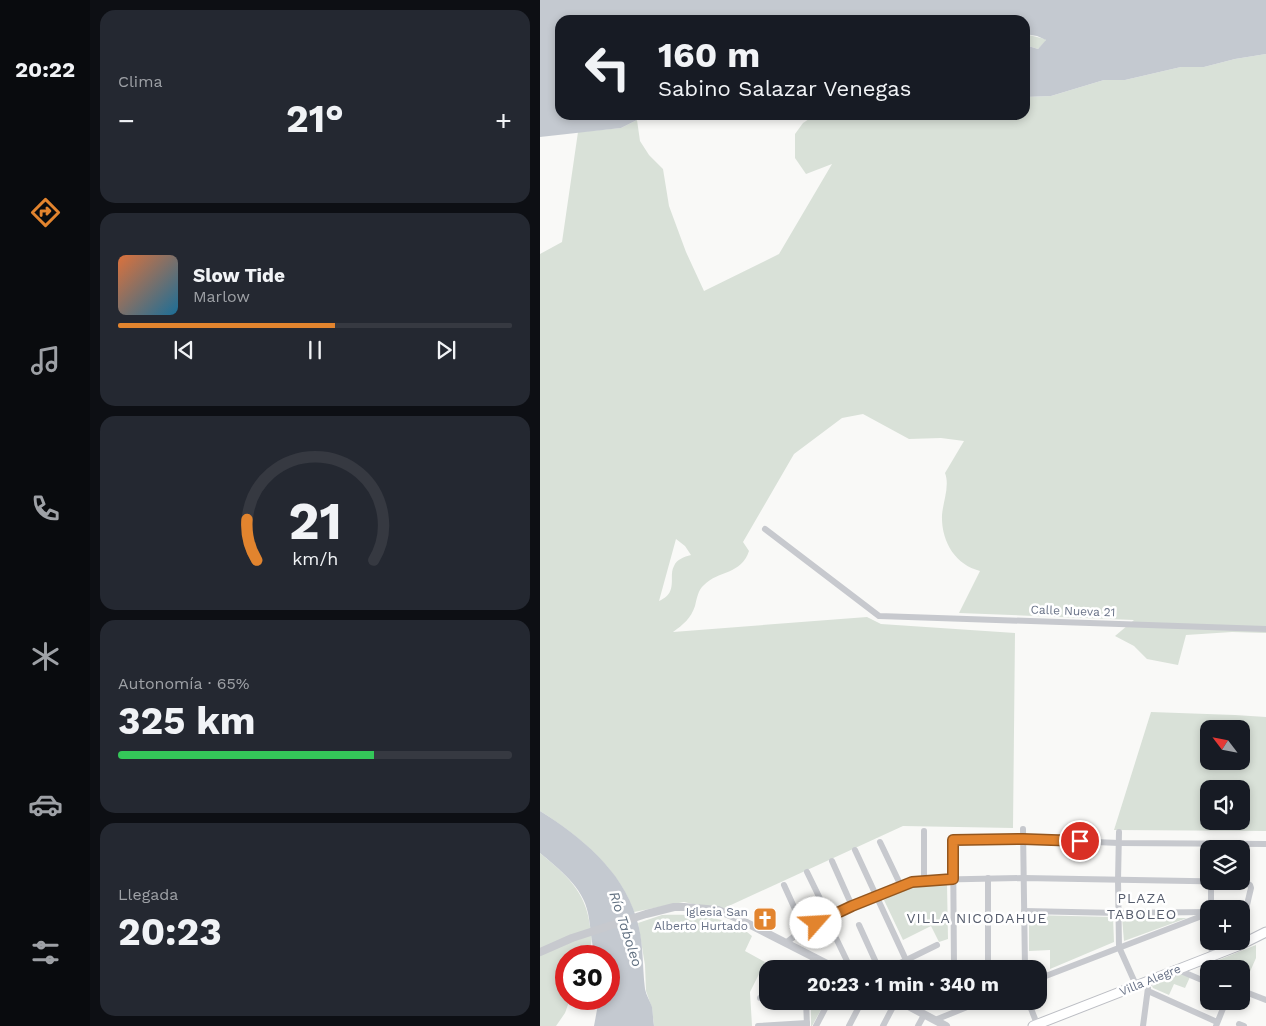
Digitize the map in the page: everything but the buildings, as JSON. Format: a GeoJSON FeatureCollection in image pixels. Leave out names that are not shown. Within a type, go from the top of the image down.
{"type":"FeatureCollection","features":[{"type":"Feature","properties":{"kind":"main road","name":"Villa Alegre"},"geometry":{"type":"LineString","coordinates":[[1250,938],[1265,932]]}},
{"type":"Feature","properties":{"kind":"main road","name":"Villa Alegre"},"geometry":{"type":"LineString","coordinates":[[1035,1025],[1223,950]]}},
{"type":"Feature","properties":{"kind":"street","name":"Calle Nueva 21"},"geometry":{"type":"LineString","coordinates":[[765,529],[878,616],[1266,629]]}},
{"type":"Feature","properties":{"kind":"street"},"geometry":{"type":"LineString","coordinates":[[1023,829],[1026,960]]}},
{"type":"Feature","properties":{"kind":"street"},"geometry":{"type":"LineString","coordinates":[[924,831],[924,880]]}},
{"type":"Feature","properties":{"kind":"street"},"geometry":{"type":"LineString","coordinates":[[1119,832],[1119,947],[1136,985]]}},
{"type":"Feature","properties":{"kind":"street"},"geometry":{"type":"LineString","coordinates":[[954,960],[953,840],[1023,839],[1200,846]]}},
{"type":"Feature","properties":{"kind":"street"},"geometry":{"type":"LineString","coordinates":[[880,842],[901,886]]}},
{"type":"Feature","properties":{"kind":"street"},"geometry":{"type":"LineString","coordinates":[[1250,845],[1266,844]]}},
{"type":"Feature","properties":{"kind":"street"},"geometry":{"type":"LineString","coordinates":[[855,850],[906,960],[937,945]]}},
{"type":"Feature","properties":{"kind":"street"},"geometry":{"type":"LineString","coordinates":[[832,861],[852,906]]}},
{"type":"Feature","properties":{"kind":"street"},"geometry":{"type":"LineString","coordinates":[[807,872],[828,917]]}},
{"type":"Feature","properties":{"kind":"street"},"geometry":{"type":"LineString","coordinates":[[988,878],[988,960]]}},
{"type":"Feature","properties":{"kind":"street"},"geometry":{"type":"LineString","coordinates":[[787,942],[804,929],[852,906],[901,886],[924,880],[1024,878],[1200,881]]}},
{"type":"Feature","properties":{"kind":"street"},"geometry":{"type":"LineString","coordinates":[[784,884],[804,929]]}},
{"type":"Feature","properties":{"kind":"street"},"geometry":{"type":"LineString","coordinates":[[1248,900],[1250,885]]}},
{"type":"Feature","properties":{"kind":"street"},"geometry":{"type":"LineString","coordinates":[[540,952],[572,938],[674,907],[718,910],[787,942],[820,960]]}},
{"type":"Feature","properties":{"kind":"street"},"geometry":{"type":"LineString","coordinates":[[1024,911],[1200,912]]}},
{"type":"Feature","properties":{"kind":"street"},"geometry":{"type":"LineString","coordinates":[[1047,975],[1200,916]]}},
{"type":"Feature","properties":{"kind":"street"},"geometry":{"type":"LineString","coordinates":[[1265,932],[1266,924]]}},
{"type":"Feature","properties":{"kind":"street"},"geometry":{"type":"LineString","coordinates":[[859,926],[875,960]]}},
{"type":"Feature","properties":{"kind":"street"},"geometry":{"type":"LineString","coordinates":[[835,936],[846,960]]}},
{"type":"Feature","properties":{"kind":"street"},"geometry":{"type":"LineString","coordinates":[[1212,950],[1212,955]]}},
{"type":"Feature","properties":{"kind":"street"},"geometry":{"type":"LineString","coordinates":[[1176,969],[1200,979]]}},
{"type":"Feature","properties":{"kind":"street"},"geometry":{"type":"LineString","coordinates":[[1145,1025],[1148,980]]}},
{"type":"Feature","properties":{"kind":"street"},"geometry":{"type":"LineString","coordinates":[[1148,991],[1217,1024],[1222,1010]]}},
{"type":"Feature","properties":{"kind":"street"},"geometry":{"type":"LineString","coordinates":[[1250,994],[1266,1000]]}},
{"type":"Feature","properties":{"kind":"street"},"geometry":{"type":"LineString","coordinates":[[758,1026],[807,1024],[806,1010]]}},
{"type":"Feature","properties":{"kind":"street"},"geometry":{"type":"LineString","coordinates":[[816,1026],[824,1010]]}},
{"type":"Feature","properties":{"kind":"street"},"geometry":{"type":"LineString","coordinates":[[849,1026],[857,1010]]}},
{"type":"Feature","properties":{"kind":"street"},"geometry":{"type":"LineString","coordinates":[[883,1026],[892,1010]]}},
{"type":"Feature","properties":{"kind":"street"},"geometry":{"type":"LineString","coordinates":[[914,1010],[946,1026]]}},
{"type":"Feature","properties":{"kind":"street"},"geometry":{"type":"LineString","coordinates":[[935,1020],[960,1010]]}},
{"type":"Feature","properties":{"kind":"street"},"geometry":{"type":"LineString","coordinates":[[1031,1010],[1035,1025]]}},
{"type":"Feature","properties":{"kind":"street"},"geometry":{"type":"LineString","coordinates":[[918,1026],[924,1015]]}},
{"type":"Feature","properties":{"kind":"shaded area"},"geometry":{"type":"Polygon","coordinates":[[[1030,35],[1045,39],[1046,41],[1038,49],[1030,47],[1030,35]]]}},
{"type":"Feature","properties":{"kind":"shaded area"},"geometry":{"type":"Polygon","coordinates":[[[1266,54],[1266,633],[1232,632],[1186,635],[1178,665],[1147,659],[1134,646],[1115,636],[1134,620],[959,613],[980,571],[963,563],[951,550],[944,534],[942,515],[947,489],[945,473],[964,441],[941,438],[909,439],[863,414],[842,418],[794,454],[743,542],[749,551],[745,559],[735,568],[710,580],[702,587],[689,618],[673,632],[867,617],[881,624],[1015,633],[1013,828],[903,826],[720,910],[684,902],[634,912],[618,881],[596,854],[569,831],[540,811],[540,254],[562,242],[578,132],[621,128],[637,120],[640,141],[649,155],[663,169],[669,206],[686,252],[704,291],[779,254],[832,164],[806,174],[795,158],[795,134],[808,120],[1030,120],[1030,97],[1051,96],[1104,80],[1125,80],[1181,67],[1204,67],[1266,54]],[[676,539],[659,601],[669,594],[672,584],[672,570],[675,564],[691,555],[685,546],[676,539]]]}},
{"type":"Feature","properties":{"kind":"shaded area"},"geometry":{"type":"Polygon","coordinates":[[[1151,712],[1266,717],[1266,831],[1114,830],[1151,712]]]}},
{"type":"Feature","properties":{"kind":"shaded area"},"geometry":{"type":"Polygon","coordinates":[[[540,853],[566,876],[579,893],[588,914],[591,944],[555,945],[555,1010],[566,1010],[556,1026],[540,1026],[540,853]]]}},
{"type":"Feature","properties":{"kind":"shaded area"},"geometry":{"type":"Polygon","coordinates":[[[947,884],[948,939],[939,942],[931,926],[903,940],[884,900],[913,886],[947,884]]]}},
{"type":"Feature","properties":{"kind":"shaded area"},"geometry":{"type":"Polygon","coordinates":[[[662,915],[709,917],[732,924],[752,936],[745,951],[761,960],[759,960],[759,974],[750,992],[752,1026],[654,1026],[652,1008],[646,991],[645,965],[638,923],[662,915]]]}},
{"type":"Feature","properties":{"kind":"shaded area"},"geometry":{"type":"Polygon","coordinates":[[[1029,915],[1113,917],[1114,942],[1050,969],[1050,950],[1029,951],[1029,915]]]}},
{"type":"Feature","properties":{"kind":"shaded area"},"geometry":{"type":"Polygon","coordinates":[[[1122,918],[1187,918],[1124,941],[1122,918]]]}},
{"type":"Feature","properties":{"kind":"shaded area"},"geometry":{"type":"Polygon","coordinates":[[[1256,945],[1256,958],[1250,972],[1250,960],[1218,960],[1244,950],[1250,950],[1250,947],[1256,945]]]}},
{"type":"Feature","properties":{"kind":"shaded area"},"geometry":{"type":"Polygon","coordinates":[[[1180,973],[1190,977],[1185,988],[1174,984],[1169,995],[1153,988],[1152,986],[1180,973]]]}},
{"type":"Feature","properties":{"kind":"shaded area"},"geometry":{"type":"Polygon","coordinates":[[[811,1010],[821,1010],[812,1026],[811,1010]]]}},
{"type":"Feature","properties":{"kind":"water"},"geometry":{"type":"Polygon","coordinates":[[[540,0],[1266,0],[1266,54],[1204,67],[1181,67],[1125,80],[1104,80],[1051,96],[1030,97],[1030,47],[1038,49],[1046,40],[1030,35],[1030,15],[555,15],[555,120],[637,120],[621,128],[540,137],[540,0]]]}},
{"type":"Feature","properties":{"kind":"water","name":"Río Taboleo"},"geometry":{"type":"Polygon","coordinates":[[[540,811],[584,843],[610,869],[621,884],[639,926],[645,989],[652,1007],[654,1026],[594,1026],[597,1010],[620,1010],[620,945],[593,945],[588,913],[581,895],[569,879],[540,853],[540,811]]]}},
{"type":"Feature","properties":{"kind":"place","name":"Iglesia San Alberto Hurtado"},"geometry":{"type":"Point","coordinates":[765,919]}},
{"type":"Feature","properties":{"kind":"district","name":"PLAZA TABOLEO"},"geometry":{"type":"Point","coordinates":[1142,906]}},
{"type":"Feature","properties":{"kind":"district","name":"VILLA NICODAHUE"},"geometry":{"type":"Point","coordinates":[977,918]}},
{"type":"Feature","properties":{"kind":"route"},"geometry":{"type":"LineString","coordinates":[[816,923],[912,882],[953,879],[953,840],[1023,839],[1080,841]]}}]}
